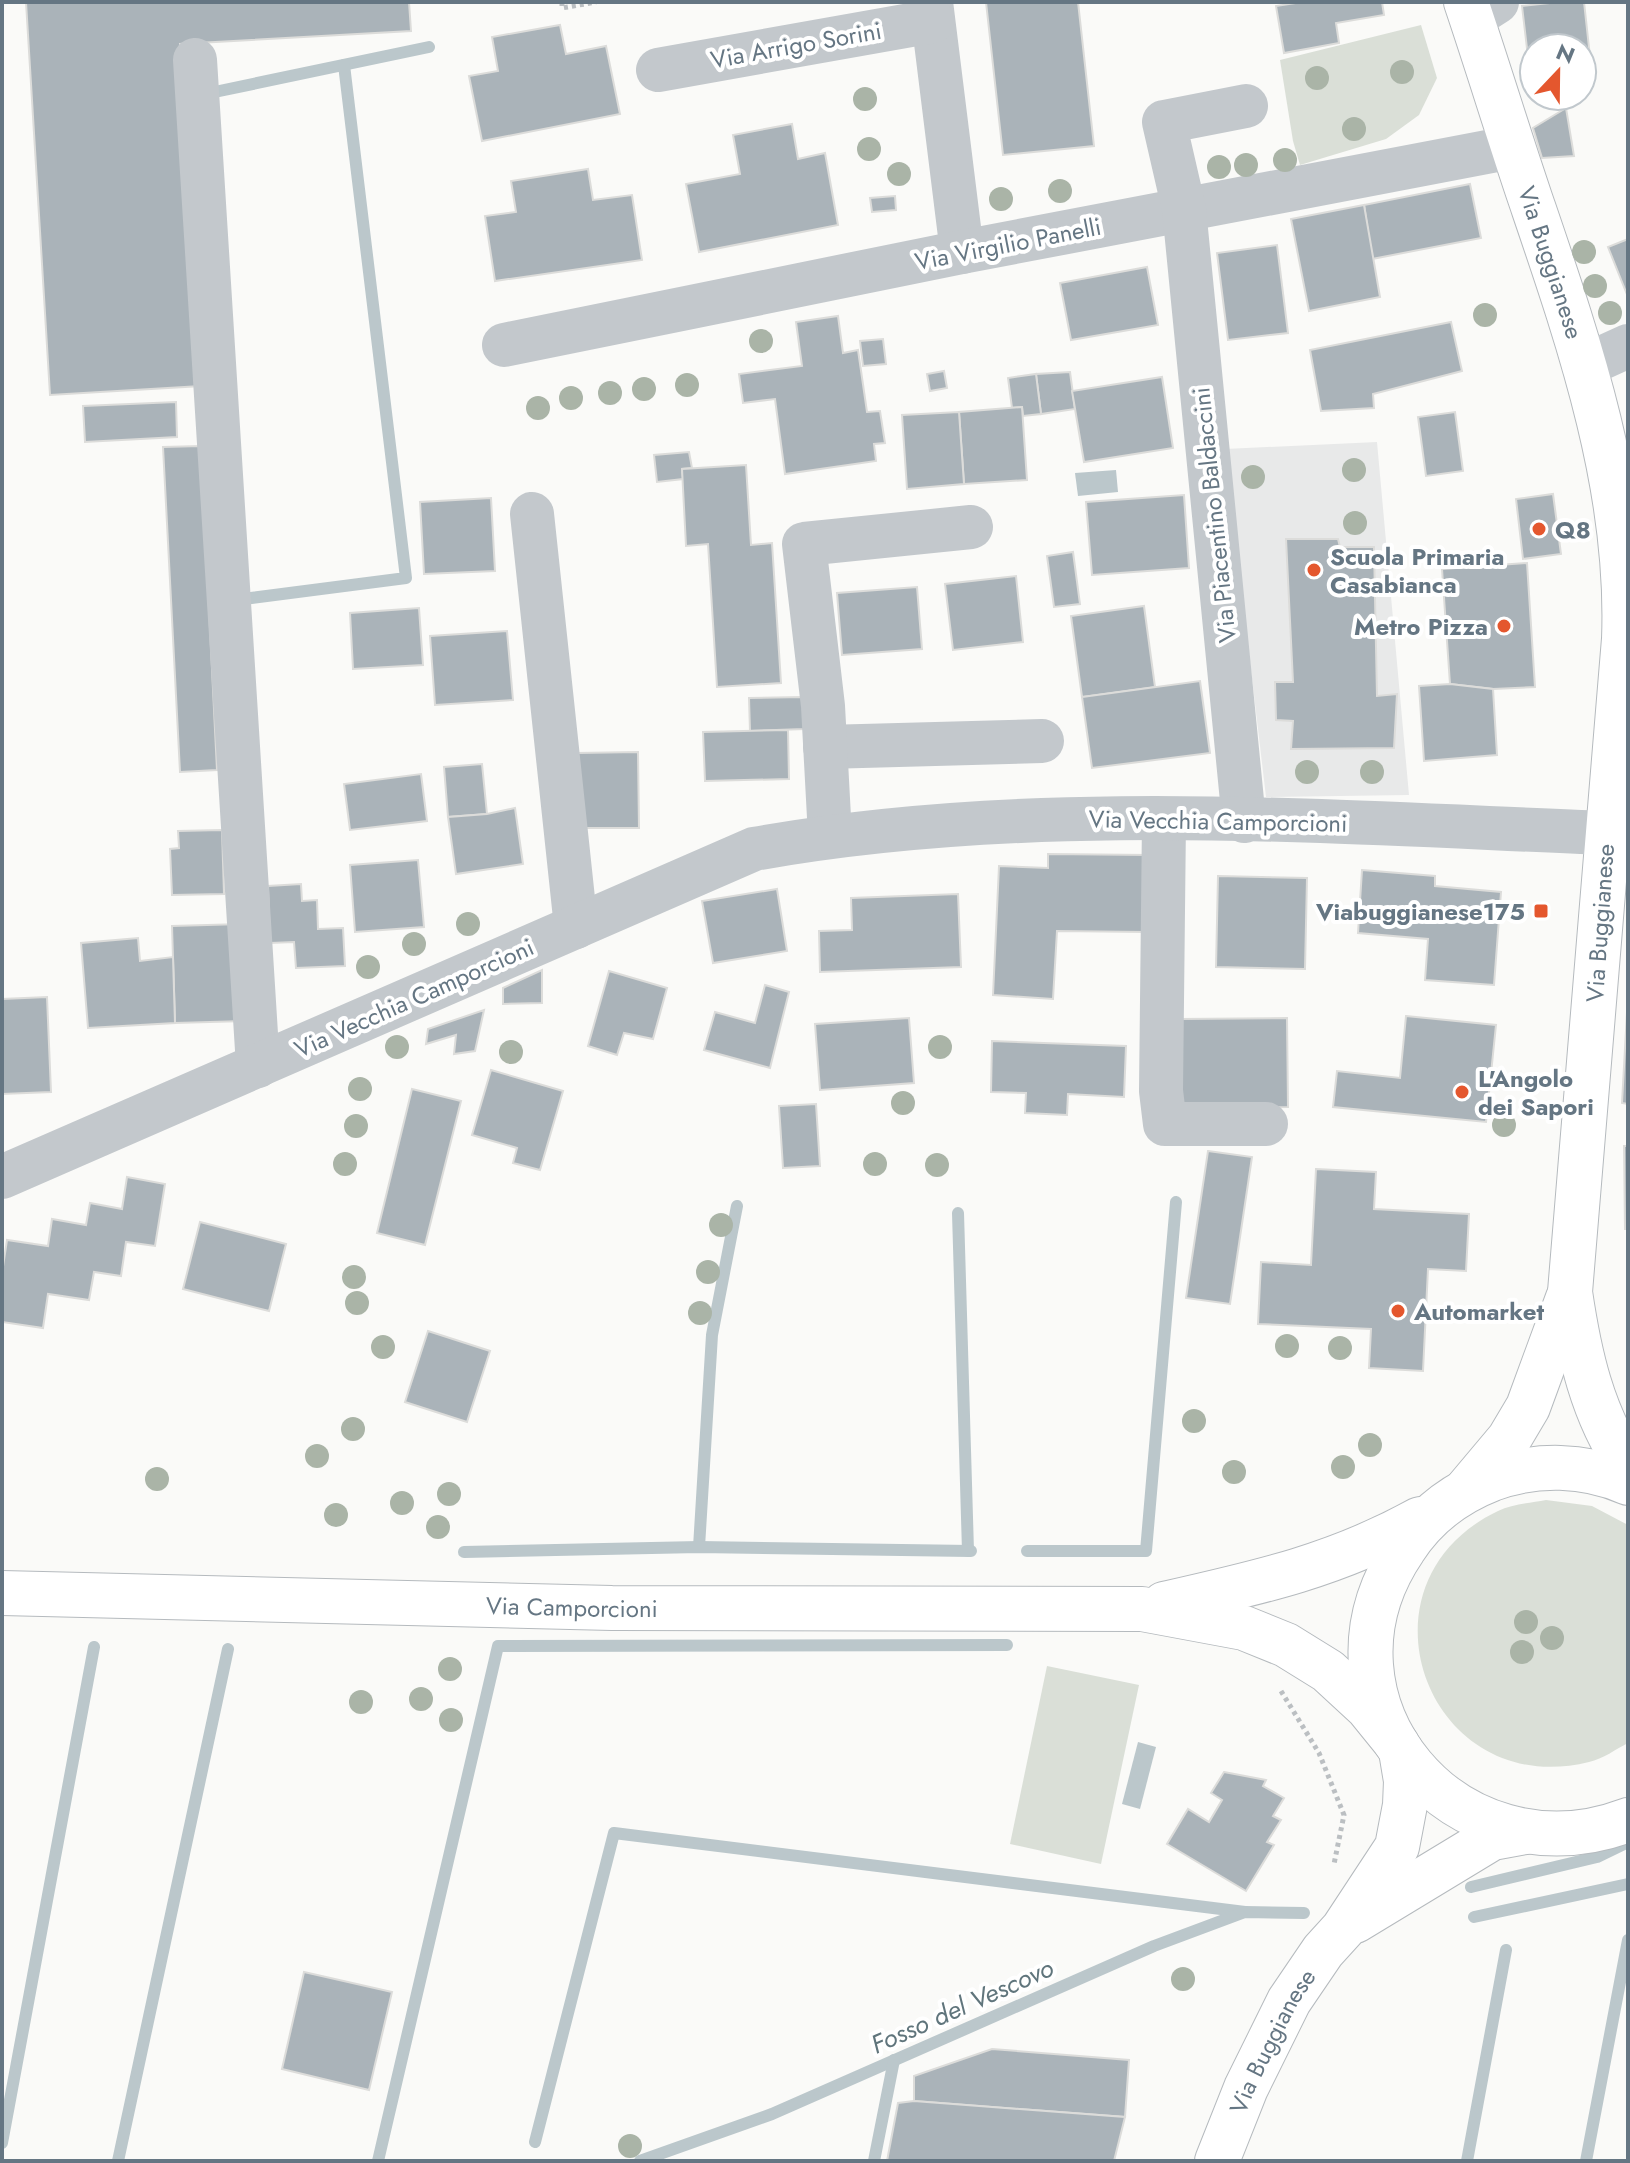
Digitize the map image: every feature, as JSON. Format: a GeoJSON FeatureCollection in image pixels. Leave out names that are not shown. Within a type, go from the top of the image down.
{"type":"FeatureCollection","features":[{"type":"Feature","properties":{"kind":"main road","name":"Via Buggianese"},"geometry":{"type":"LineString","coordinates":[[1478,7],[1513,147],[1584,366],[1622,529],[1627,603],[1570,1292]]}},
{"type":"Feature","properties":{"kind":"main road"},"geometry":{"type":"LineString","coordinates":[[1570,1292],[1583,1368],[1597,1406],[1628,1466]]}},
{"type":"Feature","properties":{"kind":"main road"},"geometry":{"type":"LineString","coordinates":[[1351,1916],[1397,1847],[1403,1827],[1406,1781],[1399,1748],[1378,1699],[1373,1671],[1375,1613],[1383,1586],[1395,1560],[1412,1536],[1452,1500],[1509,1439],[1528,1407],[1570,1292]]}},
{"type":"Feature","properties":{"kind":"main road"},"geometry":{"type":"LineString","coordinates":[[1142,1609],[1257,1583],[1346,1556],[1377,1543],[1452,1500],[1506,1474],[1562,1467],[1591,1471],[1628,1483]]}},
{"type":"Feature","properties":{"kind":"main road","name":"Via Camporcioni"},"geometry":{"type":"LineString","coordinates":[[2,1593],[612,1608],[1142,1609]]}},
{"type":"Feature","properties":{"kind":"main road"},"geometry":{"type":"LineString","coordinates":[[1142,1609],[1244,1628],[1286,1645],[1328,1671],[1367,1707],[1441,1795],[1467,1813],[1495,1825],[1553,1836],[1582,1833],[1628,1820]]}},
{"type":"Feature","properties":{"kind":"main road"},"geometry":{"type":"LineString","coordinates":[[1351,1916],[1492,1838],[1525,1832]]}},
{"type":"Feature","properties":{"kind":"main road","name":"Via Buggianese"},"geometry":{"type":"LineString","coordinates":[[1217,2161],[1246,2088],[1283,2012],[1323,1951],[1351,1916]]}},
{"type":"Feature","properties":{"kind":"street","name":"Via Arrigo Sorini"},"geometry":{"type":"LineString","coordinates":[[658,70],[932,12],[962,252]]}},
{"type":"Feature","properties":{"kind":"street"},"geometry":{"type":"LineString","coordinates":[[195,60],[258,1066]]}},
{"type":"Feature","properties":{"kind":"street","name":"Via Piacentino Baldaccini"},"geometry":{"type":"LineString","coordinates":[[1244,821],[1184,209],[1164,122],[1246,106]]}},
{"type":"Feature","properties":{"kind":"street","name":"Via Virgilio Panelli"},"geometry":{"type":"LineString","coordinates":[[504,345],[962,252],[1513,147]]}},
{"type":"Feature","properties":{"kind":"street"},"geometry":{"type":"LineString","coordinates":[[1584,366],[1628,346]]}},
{"type":"Feature","properties":{"kind":"street"},"geometry":{"type":"LineString","coordinates":[[532,514],[576,927]]}},
{"type":"Feature","properties":{"kind":"street"},"geometry":{"type":"LineString","coordinates":[[830,836],[823,706],[804,544],[971,527]]}},
{"type":"Feature","properties":{"kind":"street"},"geometry":{"type":"LineString","coordinates":[[825,747],[1042,741]]}},
{"type":"Feature","properties":{"kind":"street","name":"Via Vecchia Camporcioni"},"geometry":{"type":"LineString","coordinates":[[2,1177],[754,849],[830,836],[1075,818],[1606,833]]}},
{"type":"Feature","properties":{"kind":"street"},"geometry":{"type":"LineString","coordinates":[[1164,820],[1161,1091],[1165,1124],[1266,1124]]}},
{"type":"Feature","properties":{"kind":"path"},"geometry":{"type":"LineString","coordinates":[[562,2],[562,8],[596,2]]}},
{"type":"Feature","properties":{"kind":"path"},"geometry":{"type":"LineString","coordinates":[[1286,1645],[1276,1665],[1282,1696],[1319,1753],[1344,1815],[1333,1864],[1351,1916]]}},
{"type":"Feature","properties":{"kind":"shaded area"},"geometry":{"type":"Polygon","coordinates":[[[1421,25],[1437,78],[1419,115],[1386,139],[1300,165],[1280,60],[1421,25]]]}},
{"type":"Feature","properties":{"kind":"shaded area","name":"Scuola Primaria Casabianca"},"geometry":{"type":"Polygon","coordinates":[[[1377,442],[1409,795],[1266,797],[1225,449],[1377,442]]]}},
{"type":"Feature","properties":{"kind":"shaded area"},"geometry":{"type":"Polygon","coordinates":[[[1116,470],[1118,492],[1078,496],[1075,473],[1116,470]]]}},
{"type":"Feature","properties":{"kind":"shaded area"},"geometry":{"type":"Polygon","coordinates":[[[1546,1500],[1592,1506],[1628,1525],[1628,1743],[1589,1762],[1532,1766],[1485,1750],[1449,1719],[1426,1678],[1418,1633],[1426,1586],[1452,1544],[1498,1511],[1546,1500]]]}},
{"type":"Feature","properties":{"kind":"shaded area"},"geometry":{"type":"Polygon","coordinates":[[[1047,1666],[1139,1685],[1101,1864],[1010,1844],[1047,1666]]]}},
{"type":"Feature","properties":{"kind":"shaded area"},"geometry":{"type":"Polygon","coordinates":[[[1138,1742],[1156,1747],[1140,1809],[1122,1804],[1138,1742]]]}},
{"type":"Feature","properties":{"kind":"building"},"geometry":{"type":"Polygon","coordinates":[[[26,2],[409,2],[411,31],[180,44],[201,386],[50,395],[26,2]]]}},
{"type":"Feature","properties":{"kind":"building"},"geometry":{"type":"Polygon","coordinates":[[[986,2],[1078,2],[1094,146],[1003,155],[986,2]]]}},
{"type":"Feature","properties":{"kind":"building"},"geometry":{"type":"Polygon","coordinates":[[[1302,2],[1382,2],[1384,15],[1336,23],[1339,43],[1284,53],[1276,6],[1302,2]]]}},
{"type":"Feature","properties":{"kind":"building"},"geometry":{"type":"Polygon","coordinates":[[[1584,2],[1587,32],[1525,32],[1522,6],[1584,2]]]}},
{"type":"Feature","properties":{"kind":"building"},"geometry":{"type":"Polygon","coordinates":[[[560,25],[566,54],[606,46],[620,114],[482,141],[469,76],[498,71],[492,37],[560,25]]]}},
{"type":"Feature","properties":{"kind":"building"},"geometry":{"type":"Polygon","coordinates":[[[1559,112],[1567,112],[1574,156],[1542,158],[1533,128],[1559,112]]]}},
{"type":"Feature","properties":{"kind":"building"},"geometry":{"type":"Polygon","coordinates":[[[792,124],[798,159],[825,153],[838,225],[699,252],[686,184],[740,174],[733,135],[792,124]]]}},
{"type":"Feature","properties":{"kind":"building"},"geometry":{"type":"Polygon","coordinates":[[[588,169],[593,200],[632,195],[642,260],[495,281],[485,216],[516,212],[511,181],[588,169]]]}},
{"type":"Feature","properties":{"kind":"building"},"geometry":{"type":"Polygon","coordinates":[[[1470,184],[1481,238],[1372,259],[1364,205],[1470,184]]]}},
{"type":"Feature","properties":{"kind":"building"},"geometry":{"type":"Polygon","coordinates":[[[895,196],[896,210],[872,212],[870,198],[895,196]]]}},
{"type":"Feature","properties":{"kind":"building"},"geometry":{"type":"Polygon","coordinates":[[[1364,205],[1380,297],[1309,311],[1291,219],[1364,205]]]}},
{"type":"Feature","properties":{"kind":"building"},"geometry":{"type":"Polygon","coordinates":[[[1628,239],[1628,297],[1608,247],[1628,239]]]}},
{"type":"Feature","properties":{"kind":"building"},"geometry":{"type":"Polygon","coordinates":[[[1277,245],[1288,333],[1228,340],[1217,253],[1277,245]]]}},
{"type":"Feature","properties":{"kind":"building"},"geometry":{"type":"Polygon","coordinates":[[[1147,267],[1158,325],[1071,340],[1060,283],[1147,267]]]}},
{"type":"Feature","properties":{"kind":"building"},"geometry":{"type":"Polygon","coordinates":[[[838,316],[843,353],[858,350],[867,412],[880,411],[885,443],[874,444],[876,461],[785,474],[775,399],[743,403],[739,374],[802,366],[796,322],[838,316]]]}},
{"type":"Feature","properties":{"kind":"building"},"geometry":{"type":"Polygon","coordinates":[[[1451,322],[1462,371],[1373,394],[1374,408],[1321,411],[1310,350],[1451,322]]]}},
{"type":"Feature","properties":{"kind":"building"},"geometry":{"type":"Polygon","coordinates":[[[883,339],[886,364],[863,366],[860,341],[883,339]]]}},
{"type":"Feature","properties":{"kind":"building"},"geometry":{"type":"Polygon","coordinates":[[[944,371],[947,388],[930,391],[927,374],[944,371]]]}},
{"type":"Feature","properties":{"kind":"building"},"geometry":{"type":"Polygon","coordinates":[[[1070,372],[1075,409],[1041,414],[1036,374],[1070,372]]]}},
{"type":"Feature","properties":{"kind":"building"},"geometry":{"type":"Polygon","coordinates":[[[1036,374],[1041,414],[1023,416],[1022,407],[1012,408],[1008,378],[1036,374]]]}},
{"type":"Feature","properties":{"kind":"building"},"geometry":{"type":"Polygon","coordinates":[[[1162,377],[1173,448],[1084,462],[1072,391],[1162,377]]]}},
{"type":"Feature","properties":{"kind":"building"},"geometry":{"type":"Polygon","coordinates":[[[176,402],[177,437],[85,442],[83,406],[176,402]]]}},
{"type":"Feature","properties":{"kind":"building"},"geometry":{"type":"Polygon","coordinates":[[[1022,407],[1027,480],[964,484],[959,412],[1022,407]]]}},
{"type":"Feature","properties":{"kind":"building"},"geometry":{"type":"Polygon","coordinates":[[[959,412],[964,484],[907,489],[902,415],[959,412]]]}},
{"type":"Feature","properties":{"kind":"building"},"geometry":{"type":"Polygon","coordinates":[[[1455,412],[1463,471],[1426,476],[1418,417],[1455,412]]]}},
{"type":"Feature","properties":{"kind":"building"},"geometry":{"type":"Polygon","coordinates":[[[201,446],[217,770],[180,772],[163,447],[201,446]]]}},
{"type":"Feature","properties":{"kind":"building"},"geometry":{"type":"Polygon","coordinates":[[[689,452],[692,468],[682,469],[683,479],[657,482],[654,455],[689,452]]]}},
{"type":"Feature","properties":{"kind":"building"},"geometry":{"type":"Polygon","coordinates":[[[746,465],[751,545],[772,543],[781,683],[717,687],[708,544],[686,546],[682,469],[746,465]]]}},
{"type":"Feature","properties":{"kind":"building"},"geometry":{"type":"Polygon","coordinates":[[[1553,494],[1561,554],[1523,559],[1516,499],[1553,494]]]}},
{"type":"Feature","properties":{"kind":"building"},"geometry":{"type":"Polygon","coordinates":[[[1184,495],[1189,568],[1092,575],[1086,502],[1184,495]]]}},
{"type":"Feature","properties":{"kind":"building"},"geometry":{"type":"Polygon","coordinates":[[[491,498],[495,571],[424,574],[420,502],[491,498]]]}},
{"type":"Feature","properties":{"kind":"building"},"geometry":{"type":"Polygon","coordinates":[[[1286,539],[1338,539],[1340,547],[1374,547],[1377,696],[1397,694],[1394,748],[1291,749],[1293,721],[1276,720],[1275,682],[1293,682],[1286,539]]]}},
{"type":"Feature","properties":{"kind":"building"},"geometry":{"type":"Polygon","coordinates":[[[1073,552],[1080,604],[1054,607],[1047,556],[1073,552]]]}},
{"type":"Feature","properties":{"kind":"building"},"geometry":{"type":"Polygon","coordinates":[[[1527,563],[1535,687],[1493,689],[1450,684],[1442,569],[1527,563]]]}},
{"type":"Feature","properties":{"kind":"building"},"geometry":{"type":"Polygon","coordinates":[[[1016,576],[1023,642],[953,650],[945,584],[1016,576]]]}},
{"type":"Feature","properties":{"kind":"building"},"geometry":{"type":"Polygon","coordinates":[[[917,587],[922,649],[842,655],[837,593],[917,587]]]}},
{"type":"Feature","properties":{"kind":"building"},"geometry":{"type":"Polygon","coordinates":[[[1144,606],[1155,687],[1082,697],[1071,616],[1144,606]]]}},
{"type":"Feature","properties":{"kind":"building"},"geometry":{"type":"Polygon","coordinates":[[[419,608],[423,665],[353,669],[350,613],[419,608]]]}},
{"type":"Feature","properties":{"kind":"building"},"geometry":{"type":"Polygon","coordinates":[[[507,631],[513,700],[435,705],[430,636],[507,631]]]}},
{"type":"Feature","properties":{"kind":"building"},"geometry":{"type":"Polygon","coordinates":[[[1200,681],[1210,753],[1092,768],[1082,697],[1200,681]]]}},
{"type":"Feature","properties":{"kind":"building"},"geometry":{"type":"Polygon","coordinates":[[[1450,684],[1493,689],[1497,755],[1424,761],[1419,686],[1450,684]]]}},
{"type":"Feature","properties":{"kind":"building"},"geometry":{"type":"Polygon","coordinates":[[[803,697],[804,729],[750,731],[749,698],[803,697]]]}},
{"type":"Feature","properties":{"kind":"building"},"geometry":{"type":"Polygon","coordinates":[[[788,730],[789,779],[705,781],[703,732],[788,730]]]}},
{"type":"Feature","properties":{"kind":"building"},"geometry":{"type":"Polygon","coordinates":[[[638,752],[639,828],[577,828],[577,753],[638,752]]]}},
{"type":"Feature","properties":{"kind":"building"},"geometry":{"type":"Polygon","coordinates":[[[482,764],[487,814],[448,817],[444,767],[482,764]]]}},
{"type":"Feature","properties":{"kind":"building"},"geometry":{"type":"Polygon","coordinates":[[[421,774],[427,821],[350,830],[344,784],[421,774]]]}},
{"type":"Feature","properties":{"kind":"building"},"geometry":{"type":"Polygon","coordinates":[[[515,808],[523,864],[456,874],[448,817],[515,808]]]}},
{"type":"Feature","properties":{"kind":"building"},"geometry":{"type":"Polygon","coordinates":[[[222,830],[224,894],[172,895],[170,849],[179,848],[178,831],[222,830]]]}},
{"type":"Feature","properties":{"kind":"building"},"geometry":{"type":"Polygon","coordinates":[[[1048,854],[1149,855],[1145,932],[1057,931],[1053,999],[993,995],[999,866],[1048,868],[1048,854]]]}},
{"type":"Feature","properties":{"kind":"building"},"geometry":{"type":"Polygon","coordinates":[[[418,860],[424,927],[355,932],[350,865],[418,860]]]}},
{"type":"Feature","properties":{"kind":"building"},"geometry":{"type":"Polygon","coordinates":[[[1362,870],[1435,876],[1435,886],[1501,892],[1494,985],[1425,980],[1428,939],[1358,933],[1362,870]]]}},
{"type":"Feature","properties":{"kind":"building"},"geometry":{"type":"Polygon","coordinates":[[[1218,876],[1307,878],[1305,969],[1216,967],[1218,876]]]}},
{"type":"Feature","properties":{"kind":"building"},"geometry":{"type":"Polygon","coordinates":[[[301,884],[302,901],[317,900],[318,929],[343,928],[345,966],[296,968],[294,942],[270,943],[268,886],[301,884]]]}},
{"type":"Feature","properties":{"kind":"building"},"geometry":{"type":"Polygon","coordinates":[[[777,889],[787,951],[713,963],[702,901],[777,889]]]}},
{"type":"Feature","properties":{"kind":"building"},"geometry":{"type":"Polygon","coordinates":[[[958,894],[961,967],[820,972],[819,931],[852,930],[851,898],[958,894]]]}},
{"type":"Feature","properties":{"kind":"building"},"geometry":{"type":"Polygon","coordinates":[[[242,924],[245,1021],[175,1023],[172,926],[242,924]]]}},
{"type":"Feature","properties":{"kind":"building"},"geometry":{"type":"Polygon","coordinates":[[[138,938],[140,961],[173,957],[175,1023],[88,1028],[81,943],[138,938]]]}},
{"type":"Feature","properties":{"kind":"building"},"geometry":{"type":"Polygon","coordinates":[[[542,970],[542,1003],[503,1004],[503,988],[542,970]]]}},
{"type":"Feature","properties":{"kind":"building"},"geometry":{"type":"Polygon","coordinates":[[[609,971],[667,988],[653,1039],[624,1033],[617,1055],[588,1046],[609,971]]]}},
{"type":"Feature","properties":{"kind":"building"},"geometry":{"type":"Polygon","coordinates":[[[765,985],[789,992],[770,1068],[704,1050],[715,1012],[755,1023],[765,985]]]}},
{"type":"Feature","properties":{"kind":"building"},"geometry":{"type":"Polygon","coordinates":[[[1628,994],[1628,1104],[1622,1103],[1628,994]]]}},
{"type":"Feature","properties":{"kind":"building"},"geometry":{"type":"Polygon","coordinates":[[[47,997],[51,1092],[2,1094],[2,999],[47,997]]]}},
{"type":"Feature","properties":{"kind":"building"},"geometry":{"type":"Polygon","coordinates":[[[484,1010],[475,1051],[454,1054],[456,1035],[426,1044],[428,1029],[484,1010]]]}},
{"type":"Feature","properties":{"kind":"building"},"geometry":{"type":"Polygon","coordinates":[[[1406,1016],[1496,1025],[1486,1122],[1333,1107],[1337,1071],[1400,1078],[1406,1016]]]}},
{"type":"Feature","properties":{"kind":"building"},"geometry":{"type":"Polygon","coordinates":[[[909,1018],[914,1083],[820,1090],[815,1024],[909,1018]]]}},
{"type":"Feature","properties":{"kind":"building"},"geometry":{"type":"Polygon","coordinates":[[[1287,1018],[1288,1107],[1181,1109],[1180,1019],[1287,1018]]]}},
{"type":"Feature","properties":{"kind":"building"},"geometry":{"type":"Polygon","coordinates":[[[992,1041],[1126,1046],[1124,1097],[1068,1094],[1067,1115],[1025,1113],[1026,1093],[991,1092],[992,1041]]]}},
{"type":"Feature","properties":{"kind":"building"},"geometry":{"type":"Polygon","coordinates":[[[491,1070],[563,1091],[540,1170],[513,1163],[517,1148],[472,1135],[491,1070]]]}},
{"type":"Feature","properties":{"kind":"building"},"geometry":{"type":"Polygon","coordinates":[[[412,1089],[461,1101],[425,1245],[377,1233],[412,1089]]]}},
{"type":"Feature","properties":{"kind":"building"},"geometry":{"type":"Polygon","coordinates":[[[816,1104],[820,1166],[783,1168],[779,1106],[816,1104]]]}},
{"type":"Feature","properties":{"kind":"building"},"geometry":{"type":"Polygon","coordinates":[[[1624,1146],[1628,1146],[1628,1229],[1625,1229],[1624,1146]]]}},
{"type":"Feature","properties":{"kind":"building"},"geometry":{"type":"Polygon","coordinates":[[[1208,1151],[1252,1157],[1230,1304],[1186,1298],[1208,1151]]]}},
{"type":"Feature","properties":{"kind":"building"},"geometry":{"type":"Polygon","coordinates":[[[1316,1169],[1376,1172],[1374,1209],[1469,1214],[1466,1271],[1428,1269],[1423,1371],[1369,1368],[1371,1329],[1258,1324],[1261,1262],[1311,1265],[1316,1169]]]}},
{"type":"Feature","properties":{"kind":"building"},"geometry":{"type":"Polygon","coordinates":[[[127,1177],[165,1184],[155,1246],[126,1242],[121,1276],[94,1272],[89,1300],[48,1294],[43,1328],[2,1322],[2,1273],[7,1240],[48,1246],[52,1219],[86,1225],[90,1203],[122,1209],[127,1177]]]}},
{"type":"Feature","properties":{"kind":"building"},"geometry":{"type":"Polygon","coordinates":[[[200,1222],[286,1244],[269,1311],[183,1289],[200,1222]]]}},
{"type":"Feature","properties":{"kind":"building"},"geometry":{"type":"Polygon","coordinates":[[[428,1331],[490,1351],[467,1422],[405,1402],[428,1331]]]}},
{"type":"Feature","properties":{"kind":"building"},"geometry":{"type":"Polygon","coordinates":[[[1224,1772],[1266,1780],[1263,1786],[1284,1798],[1273,1816],[1281,1820],[1267,1842],[1274,1845],[1246,1891],[1167,1844],[1188,1809],[1209,1822],[1222,1800],[1211,1793],[1224,1772]]]}},
{"type":"Feature","properties":{"kind":"building"},"geometry":{"type":"Polygon","coordinates":[[[304,1972],[392,1992],[369,2090],[282,2069],[304,1972]]]}},
{"type":"Feature","properties":{"kind":"building"},"geometry":{"type":"Polygon","coordinates":[[[992,2049],[1129,2060],[1125,2117],[914,2101],[914,2076],[992,2049]]]}},
{"type":"Feature","properties":{"kind":"building"},"geometry":{"type":"Polygon","coordinates":[[[914,2101],[1125,2117],[1114,2161],[887,2161],[898,2103],[914,2101]]]}},
{"type":"Feature","properties":{"kind":"waterway"},"geometry":{"type":"LineString","coordinates":[[205,94],[429,47]]}},
{"type":"Feature","properties":{"kind":"waterway"},"geometry":{"type":"LineString","coordinates":[[236,600],[406,578],[344,65]]}},
{"type":"Feature","properties":{"kind":"waterway"},"geometry":{"type":"LineString","coordinates":[[1027,1551],[1146,1551],[1176,1202]]}},
{"type":"Feature","properties":{"kind":"waterway"},"geometry":{"type":"LineString","coordinates":[[699,1547],[712,1335],[737,1206]]}},
{"type":"Feature","properties":{"kind":"waterway"},"geometry":{"type":"LineString","coordinates":[[958,1213],[968,1551]]}},
{"type":"Feature","properties":{"kind":"waterway"},"geometry":{"type":"LineString","coordinates":[[464,1552],[699,1547],[971,1551]]}},
{"type":"Feature","properties":{"kind":"waterway"},"geometry":{"type":"LineString","coordinates":[[378,2161],[498,1646],[1007,1645]]}},
{"type":"Feature","properties":{"kind":"waterway"},"geometry":{"type":"LineString","coordinates":[[2,2143],[94,1647]]}},
{"type":"Feature","properties":{"kind":"waterway"},"geometry":{"type":"LineString","coordinates":[[118,2161],[228,1649]]}},
{"type":"Feature","properties":{"kind":"waterway"},"geometry":{"type":"LineString","coordinates":[[535,2142],[614,1833],[1245,1912]]}},
{"type":"Feature","properties":{"kind":"waterway"},"geometry":{"type":"LineString","coordinates":[[1471,1887],[1597,1857],[1628,1842]]}},
{"type":"Feature","properties":{"kind":"waterway","name":"Fosso del Vescovo"},"geometry":{"type":"LineString","coordinates":[[1474,1917],[1628,1884]]}},
{"type":"Feature","properties":{"kind":"waterway","name":"Fosso del Vescovo"},"geometry":{"type":"LineString","coordinates":[[640,2161],[772,2114],[1154,1946],[1245,1912],[1304,1913]]}},
{"type":"Feature","properties":{"kind":"waterway"},"geometry":{"type":"LineString","coordinates":[[1586,2161],[1628,1940]]}},
{"type":"Feature","properties":{"kind":"waterway"},"geometry":{"type":"LineString","coordinates":[[1467,2161],[1506,1950]]}},
{"type":"Feature","properties":{"kind":"waterway"},"geometry":{"type":"LineString","coordinates":[[874,2161],[894,2060]]}},
{"type":"Feature","properties":{"kind":"place","name":"Q8"},"geometry":{"type":"Point","coordinates":[1539,529]}},
{"type":"Feature","properties":{"kind":"place","name":"Scuola Primaria Casabianca"},"geometry":{"type":"Point","coordinates":[1314,570]}},
{"type":"Feature","properties":{"kind":"place","name":"Metro Pizza"},"geometry":{"type":"Point","coordinates":[1504,626]}},
{"type":"Feature","properties":{"kind":"place","name":"Viabuggianese175"},"geometry":{"type":"Point","coordinates":[1541,911]}},
{"type":"Feature","properties":{"kind":"place","name":"L'Angolo dei Sapori"},"geometry":{"type":"Point","coordinates":[1462,1092]}},
{"type":"Feature","properties":{"kind":"place","name":"Automarket"},"geometry":{"type":"Point","coordinates":[1398,1311]}}]}
